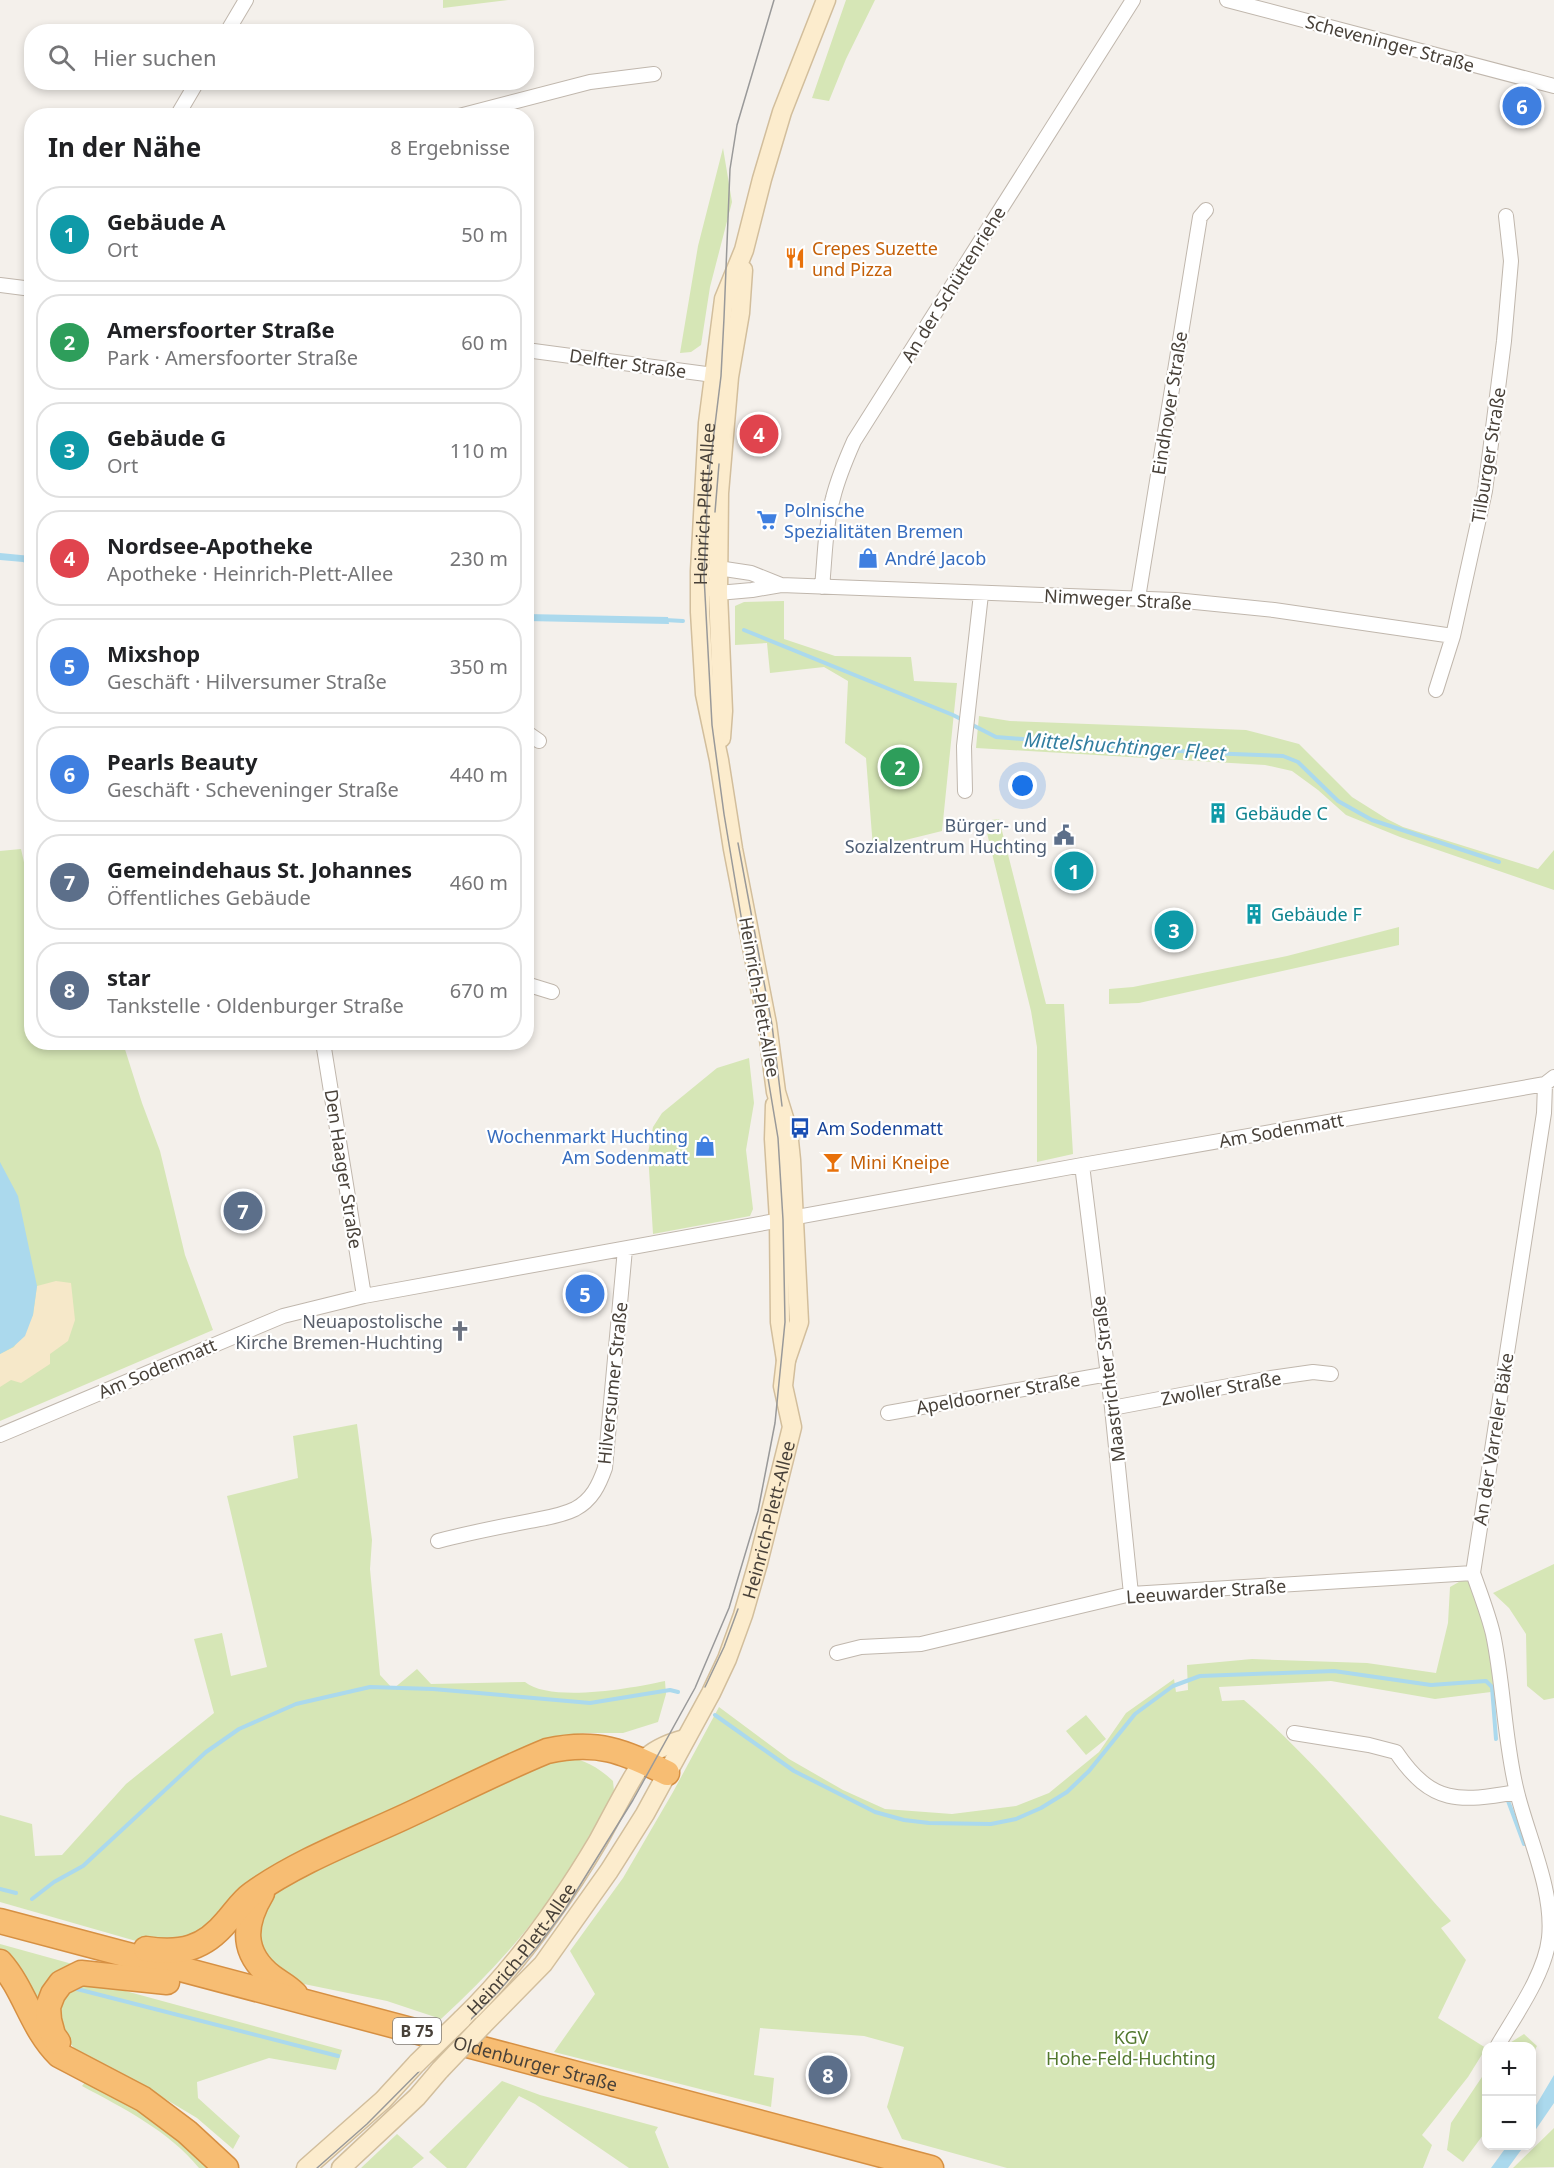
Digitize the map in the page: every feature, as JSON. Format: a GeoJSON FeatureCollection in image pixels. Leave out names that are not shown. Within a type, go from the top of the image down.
{"type":"FeatureCollection","features":[{"type":"Feature","properties":{"kind":"highway"},"geometry":{"type":"LineString","coordinates":[[87,1944],[168,1952],[192,1949],[223,1926],[248,1896],[268,1883],[365,1835],[547,1751],[567,1746],[593,1746],[616,1750],[667,1773]]}},
{"type":"Feature","properties":{"kind":"highway"},"geometry":{"type":"LineString","coordinates":[[268,1883],[249,1918],[249,1943],[261,1966],[272,1977],[286,1985],[300,2000]]}},
{"type":"Feature","properties":{"kind":"highway","name":"Oldenburger Straße"},"geometry":{"type":"LineString","coordinates":[[0,1921],[931,2168]]}},
{"type":"Feature","properties":{"kind":"highway","name":"Oldenburger Straße"},"geometry":{"type":"LineString","coordinates":[[0,1938],[874,2168]]}},
{"type":"Feature","properties":{"kind":"highway"},"geometry":{"type":"LineString","coordinates":[[0,1962],[11,1977],[37,2028],[59,2055],[124,2088],[157,2109],[187,2132],[226,2168]]}},
{"type":"Feature","properties":{"kind":"highway"},"geometry":{"type":"LineString","coordinates":[[68,2060],[53,2035],[49,2020],[48,2007],[61,1983],[81,1973],[167,1982]]}},
{"type":"Feature","properties":{"kind":"main road","name":"Heinrich-Plett-Allee"},"geometry":{"type":"LineString","coordinates":[[719,760],[723,711],[718,568],[724,299],[744,250],[782,112],[826,0]]}},
{"type":"Feature","properties":{"kind":"main road","name":"Heinrich-Plett-Allee"},"geometry":{"type":"LineString","coordinates":[[341,2168],[417,2097],[440,2070],[523,1986],[569,1929],[645,1814],[711,1694],[727,1659],[743,1615],[761,1551],[792,1427],[783,1386],[786,1360],[780,1322],[787,1219],[774,1139],[776,1092],[767,1023],[705,694],[700,578],[704,481],[708,423],[722,376]]}},
{"type":"Feature","properties":{"kind":"main road","name":"Heinrich-Plett-Allee"},"geometry":{"type":"LineString","coordinates":[[306,2168],[383,2100],[417,2063],[484,1998],[544,1924],[582,1867],[643,1761],[648,1756],[674,1743],[685,1740]]}},
{"type":"Feature","properties":{"kind":"street"},"geometry":{"type":"LineString","coordinates":[[232,24],[246,0]]}},
{"type":"Feature","properties":{"kind":"street","name":"An der Schüttenriehe"},"geometry":{"type":"LineString","coordinates":[[822,586],[828,519],[833,497],[854,441],[1133,0]]}},
{"type":"Feature","properties":{"kind":"street","name":"Scheveninger Straße"},"geometry":{"type":"LineString","coordinates":[[1227,0],[1554,86]]}},
{"type":"Feature","properties":{"kind":"street"},"geometry":{"type":"LineString","coordinates":[[490,108],[590,82],[654,74]]}},
{"type":"Feature","properties":{"kind":"street"},"geometry":{"type":"LineString","coordinates":[[182,108],[192,90]]}},
{"type":"Feature","properties":{"kind":"street","name":"Eindhover Straße"},"geometry":{"type":"LineString","coordinates":[[1138,598],[1200,218],[1206,210]]}},
{"type":"Feature","properties":{"kind":"street","name":"Tilburger Straße"},"geometry":{"type":"LineString","coordinates":[[1436,690],[1453,636],[1485,491],[1511,261],[1506,216]]}},
{"type":"Feature","properties":{"kind":"street"},"geometry":{"type":"LineString","coordinates":[[0,285],[24,288]]}},
{"type":"Feature","properties":{"kind":"street","name":"Delfter Straße"},"geometry":{"type":"LineString","coordinates":[[534,351],[722,376]]}},
{"type":"Feature","properties":{"kind":"street"},"geometry":{"type":"LineString","coordinates":[[718,568],[700,578],[718,593]]}},
{"type":"Feature","properties":{"kind":"street","name":"Nimweger Straße"},"geometry":{"type":"LineString","coordinates":[[718,568],[751,573],[781,585]]}},
{"type":"Feature","properties":{"kind":"street","name":"Nimweger Straße"},"geometry":{"type":"LineString","coordinates":[[718,593],[781,585],[1138,598],[1274,610],[1453,636]]}},
{"type":"Feature","properties":{"kind":"street"},"geometry":{"type":"LineString","coordinates":[[965,791],[964,746],[981,594]]}},
{"type":"Feature","properties":{"kind":"street"},"geometry":{"type":"LineString","coordinates":[[534,738],[539,741]]}},
{"type":"Feature","properties":{"kind":"street"},"geometry":{"type":"LineString","coordinates":[[534,986],[552,992]]}},
{"type":"Feature","properties":{"kind":"street","name":"Den Haager Straße"},"geometry":{"type":"LineString","coordinates":[[324,1050],[364,1296]]}},
{"type":"Feature","properties":{"kind":"street","name":"Am Sodenmatt"},"geometry":{"type":"LineString","coordinates":[[0,1435],[283,1316],[364,1296],[1549,1080]]}},
{"type":"Feature","properties":{"kind":"street","name":"An der Varreler Bäke"},"geometry":{"type":"LineString","coordinates":[[1500,2042],[1545,1958],[1549,1938],[1548,1911],[1508,1749],[1493,1634],[1473,1573],[1549,1080]]}},
{"type":"Feature","properties":{"kind":"street","name":"Maastrichter Straße"},"geometry":{"type":"LineString","coordinates":[[1082,1165],[1112,1408],[1131,1594]]}},
{"type":"Feature","properties":{"kind":"street","name":"Hilversumer Straße"},"geometry":{"type":"LineString","coordinates":[[438,1541],[558,1515],[580,1506],[599,1485],[605,1468],[625,1249]]}},
{"type":"Feature","properties":{"kind":"street","name":"Zwoller Straße"},"geometry":{"type":"LineString","coordinates":[[1112,1408],[1270,1378],[1312,1372],[1330,1374]]}},
{"type":"Feature","properties":{"kind":"street","name":"Apeldoorner Straße"},"geometry":{"type":"LineString","coordinates":[[888,1413],[1108,1374]]}},
{"type":"Feature","properties":{"kind":"street","name":"Leeuwarder Straße"},"geometry":{"type":"LineString","coordinates":[[837,1653],[861,1647],[921,1644],[1131,1594],[1473,1573]]}},
{"type":"Feature","properties":{"kind":"street"},"geometry":{"type":"LineString","coordinates":[[1294,1733],[1370,1745],[1396,1752],[1411,1773],[1436,1791],[1452,1797],[1481,1798],[1517,1792]]}},
{"type":"Feature","properties":{"kind":"green space"},"geometry":{"type":"Polygon","coordinates":[[[443,0],[508,0],[443,8],[443,0]]]}},
{"type":"Feature","properties":{"kind":"green space"},"geometry":{"type":"Polygon","coordinates":[[[846,0],[875,0],[846,59],[829,101],[812,98],[846,0]]]}},
{"type":"Feature","properties":{"kind":"green space"},"geometry":{"type":"Polygon","coordinates":[[[723,148],[732,202],[710,287],[701,345],[691,352],[680,353],[698,246],[723,148]]]}},
{"type":"Feature","properties":{"kind":"green space"},"geometry":{"type":"Polygon","coordinates":[[[784,601],[784,639],[835,656],[911,657],[914,681],[957,683],[942,831],[873,848],[866,758],[845,743],[848,681],[824,667],[770,673],[767,643],[735,645],[735,606],[744,602],[784,601]]]}},
{"type":"Feature","properties":{"kind":"green space"},"geometry":{"type":"Polygon","coordinates":[[[979,716],[1010,721],[1246,730],[1299,744],[1352,797],[1403,827],[1538,869],[1554,850],[1554,890],[1400,837],[1346,815],[1292,771],[1265,765],[976,748],[979,716]]]}},
{"type":"Feature","properties":{"kind":"green space"},"geometry":{"type":"Polygon","coordinates":[[[999,819],[1046,1004],[1064,1004],[1073,1154],[1037,1162],[1037,1047],[1031,1011],[984,821],[999,819]]]}},
{"type":"Feature","properties":{"kind":"green space"},"geometry":{"type":"Polygon","coordinates":[[[21,849],[24,862],[24,1050],[125,1050],[160,1151],[185,1255],[213,1330],[0,1421],[0,851],[21,849]]]}},
{"type":"Feature","properties":{"kind":"green space"},"geometry":{"type":"Polygon","coordinates":[[[1399,927],[1399,945],[1139,1003],[1109,1004],[1109,989],[1133,987],[1287,956],[1399,927]]]}},
{"type":"Feature","properties":{"kind":"green space"},"geometry":{"type":"Polygon","coordinates":[[[749,1058],[754,1103],[746,1150],[753,1209],[750,1216],[653,1234],[648,1153],[653,1127],[662,1113],[717,1068],[749,1058]]]}},
{"type":"Feature","properties":{"kind":"green space"},"geometry":{"type":"Polygon","coordinates":[[[357,1424],[372,1540],[370,1569],[380,1675],[393,1689],[417,1669],[431,1684],[525,1682],[553,1692],[572,1693],[613,1690],[665,1681],[666,1694],[658,1722],[623,1733],[584,1733],[552,1738],[519,1752],[194,1939],[170,1945],[136,1941],[0,1902],[0,1815],[32,1824],[35,1856],[62,1855],[126,1784],[214,1713],[194,1639],[222,1633],[231,1676],[267,1667],[227,1496],[298,1478],[293,1436],[357,1424]]]}},
{"type":"Feature","properties":{"kind":"green space"},"geometry":{"type":"Polygon","coordinates":[[[1554,1564],[1554,1698],[1544,1700],[1527,1686],[1526,1634],[1509,1608],[1493,1593],[1554,1564]]]}},
{"type":"Feature","properties":{"kind":"green space","name":"KGV Hohe-Feld-Huchting"},"geometry":{"type":"Polygon","coordinates":[[[1466,1578],[1473,1592],[1491,1648],[1499,1691],[1435,1699],[1331,1681],[1219,1687],[1222,1701],[1244,1700],[1326,1779],[1451,1921],[1441,1928],[1466,1960],[1438,2018],[1482,2046],[1482,2054],[1468,2077],[1422,2135],[1432,2145],[1423,2168],[1007,2168],[902,2139],[887,2107],[904,2047],[864,2036],[760,2028],[754,2075],[774,2078],[771,2107],[554,2052],[595,1994],[570,1951],[623,1878],[719,1707],[789,1759],[843,1790],[885,1809],[952,1814],[1016,1806],[1049,1793],[1099,1752],[1126,1713],[1174,1679],[1176,1692],[1188,1690],[1187,1665],[1252,1659],[1367,1663],[1436,1673],[1448,1623],[1450,1587],[1466,1578]]]}},
{"type":"Feature","properties":{"kind":"green space"},"geometry":{"type":"Polygon","coordinates":[[[1086,1715],[1106,1739],[1086,1755],[1066,1731],[1086,1715]]]}},
{"type":"Feature","properties":{"kind":"green space"},"geometry":{"type":"Polygon","coordinates":[[[564,1756],[585,1762],[602,1772],[613,1781],[614,1791],[574,1862],[539,1914],[496,1965],[441,2019],[387,2001],[299,1983],[283,1975],[260,1951],[260,1921],[264,1908],[285,1885],[564,1756]]]}},
{"type":"Feature","properties":{"kind":"green space"},"geometry":{"type":"Polygon","coordinates":[[[0,1944],[76,1965],[42,2013],[0,1951],[0,1944]]]}},
{"type":"Feature","properties":{"kind":"green space"},"geometry":{"type":"Polygon","coordinates":[[[85,1980],[342,2050],[336,2070],[269,2058],[197,2082],[198,2098],[240,2136],[233,2149],[197,2118],[75,2049],[61,2033],[56,2008],[67,1989],[85,1980]]]}},
{"type":"Feature","properties":{"kind":"green space"},"geometry":{"type":"Polygon","coordinates":[[[1524,2034],[1533,2042],[1511,2042],[1524,2034]]]}},
{"type":"Feature","properties":{"kind":"green space"},"geometry":{"type":"Polygon","coordinates":[[[1482,2077],[1482,2136],[1463,2162],[1447,2150],[1451,2123],[1482,2077]]]}},
{"type":"Feature","properties":{"kind":"green space"},"geometry":{"type":"Polygon","coordinates":[[[86,2081],[173,2130],[207,2168],[199,2168],[174,2143],[145,2121],[82,2086],[86,2081]]]}},
{"type":"Feature","properties":{"kind":"green space"},"geometry":{"type":"Polygon","coordinates":[[[502,2081],[540,2095],[658,2127],[655,2132],[669,2168],[629,2168],[535,2104],[519,2096],[466,2168],[447,2168],[429,2152],[502,2081]]]}},
{"type":"Feature","properties":{"kind":"green space"},"geometry":{"type":"Polygon","coordinates":[[[1554,2128],[1554,2167],[1513,2168],[1531,2150],[1536,2150],[1536,2146],[1554,2128]]]}},
{"type":"Feature","properties":{"kind":"green space"},"geometry":{"type":"Polygon","coordinates":[[[397,2134],[424,2158],[412,2168],[361,2168],[397,2134]]]}},
{"type":"Feature","properties":{"kind":"sand"},"geometry":{"type":"Polygon","coordinates":[[[56,1281],[71,1283],[75,1320],[68,1341],[50,1354],[50,1364],[21,1383],[11,1380],[0,1387],[0,1354],[14,1347],[33,1315],[37,1286],[56,1281]]]}},
{"type":"Feature","properties":{"kind":"water"},"geometry":{"type":"Polygon","coordinates":[[[0,553],[24,555],[24,563],[0,560],[0,553]]]}},
{"type":"Feature","properties":{"kind":"water"},"geometry":{"type":"Polygon","coordinates":[[[534,614],[668,617],[669,624],[534,621],[534,614]]]}},
{"type":"Feature","properties":{"kind":"water"},"geometry":{"type":"Polygon","coordinates":[[[0,1162],[18,1196],[37,1286],[33,1315],[25,1336],[13,1347],[0,1354],[0,1162]]]}},
{"type":"Feature","properties":{"kind":"water"},"geometry":{"type":"Polygon","coordinates":[[[1554,2075],[1554,2103],[1536,2129],[1536,2105],[1554,2075]]]}},
{"type":"Feature","properties":{"kind":"water"},"geometry":{"type":"Polygon","coordinates":[[[1504,2150],[1521,2150],[1508,2168],[1491,2168],[1504,2150]]]}},
{"type":"Feature","properties":{"kind":"waterway","name":"Mittelshuchtinger Fleet"},"geometry":{"type":"LineString","coordinates":[[665,620],[683,621]]}},
{"type":"Feature","properties":{"kind":"waterway","name":"Mittelshuchtinger Fleet"},"geometry":{"type":"LineString","coordinates":[[744,630],[953,715],[996,737],[1207,753],[1283,756],[1298,762],[1338,801],[1372,820],[1499,862]]}},
{"type":"Feature","properties":{"kind":"waterway"},"geometry":{"type":"LineString","coordinates":[[715,1715],[794,1771],[875,1812],[904,1820],[929,1823],[991,1824],[1016,1819],[1041,1808],[1067,1792],[1089,1771],[1135,1714],[1173,1686],[1200,1676],[1334,1671],[1431,1685],[1486,1681],[1492,1687],[1496,1739]]}},
{"type":"Feature","properties":{"kind":"waterway"},"geometry":{"type":"LineString","coordinates":[[32,1899],[54,1882],[83,1866],[206,1752],[239,1729],[296,1704],[370,1687],[433,1689],[590,1703],[670,1690],[678,1692]]}},
{"type":"Feature","properties":{"kind":"waterway"},"geometry":{"type":"LineString","coordinates":[[1507,1798],[1524,1844]]}},
{"type":"Feature","properties":{"kind":"waterway"},"geometry":{"type":"LineString","coordinates":[[0,1889],[16,1893]]}},
{"type":"Feature","properties":{"kind":"waterway"},"geometry":{"type":"LineString","coordinates":[[73,1988],[338,2056]]}},
{"type":"Feature","properties":{"kind":"tram line"},"geometry":{"type":"LineString","coordinates":[[317,2168],[367,2124],[498,1992],[537,1947],[564,1911],[633,1800],[695,1688],[729,1608],[758,1511],[775,1423],[785,1322],[783,1220],[778,1138],[724,814],[712,725],[704,576],[708,482],[721,376],[730,169],[737,125],[774,0]]}},
{"type":"Feature","properties":{"kind":"tram line"},"geometry":{"type":"LineString","coordinates":[[715,512],[719,464]]}},
{"type":"Feature","properties":{"kind":"tram line"},"geometry":{"type":"LineString","coordinates":[[738,843],[772,1025],[782,1106]]}},
{"type":"Feature","properties":{"kind":"tram line"},"geometry":{"type":"LineString","coordinates":[[705,1687],[724,1647],[738,1609]]}},
{"type":"Feature","properties":{"kind":"place","name":"Pearls Beauty"},"geometry":{"type":"Point","coordinates":[1522,106]}},
{"type":"Feature","properties":{"kind":"place","name":"Crepes Suzette und Pizza"},"geometry":{"type":"Point","coordinates":[795,258]}},
{"type":"Feature","properties":{"kind":"place","name":"Nordsee-Apotheke"},"geometry":{"type":"Point","coordinates":[759,434]}},
{"type":"Feature","properties":{"kind":"place","name":"Polnische Spezialitäten Bremen"},"geometry":{"type":"Point","coordinates":[767,520]}},
{"type":"Feature","properties":{"kind":"place","name":"André Jacob"},"geometry":{"type":"Point","coordinates":[868,558]}},
{"type":"Feature","properties":{"kind":"place","name":"Amersfoorter Straße"},"geometry":{"type":"Point","coordinates":[900,767]}},
{"type":"Feature","properties":{"kind":"place","name":"Gebäude C"},"geometry":{"type":"Point","coordinates":[1218,813]}},
{"type":"Feature","properties":{"kind":"place","name":"Bürger- und Sozialzentrum Huchting"},"geometry":{"type":"Point","coordinates":[1064,835]}},
{"type":"Feature","properties":{"kind":"place","name":"Gebäude A"},"geometry":{"type":"Point","coordinates":[1074,871]}},
{"type":"Feature","properties":{"kind":"place","name":"Gebäude F"},"geometry":{"type":"Point","coordinates":[1254,914]}},
{"type":"Feature","properties":{"kind":"place","name":"Gebäude G"},"geometry":{"type":"Point","coordinates":[1174,930]}},
{"type":"Feature","properties":{"kind":"place","name":"Am Sodenmatt"},"geometry":{"type":"Point","coordinates":[800,1128]}},
{"type":"Feature","properties":{"kind":"place","name":"Wochenmarkt Huchting Am Sodenmatt"},"geometry":{"type":"Point","coordinates":[705,1146]}},
{"type":"Feature","properties":{"kind":"place","name":"Mini Kneipe"},"geometry":{"type":"Point","coordinates":[833,1162]}},
{"type":"Feature","properties":{"kind":"place","name":"Gemeindehaus St. Johannes"},"geometry":{"type":"Point","coordinates":[243,1211]}},
{"type":"Feature","properties":{"kind":"place","name":"Mixshop"},"geometry":{"type":"Point","coordinates":[585,1294]}},
{"type":"Feature","properties":{"kind":"place","name":"Neuapostolische Kirche Bremen-Huchting"},"geometry":{"type":"Point","coordinates":[460,1331]}},
{"type":"Feature","properties":{"kind":"place","name":"star"},"geometry":{"type":"Point","coordinates":[828,2075]}}]}
